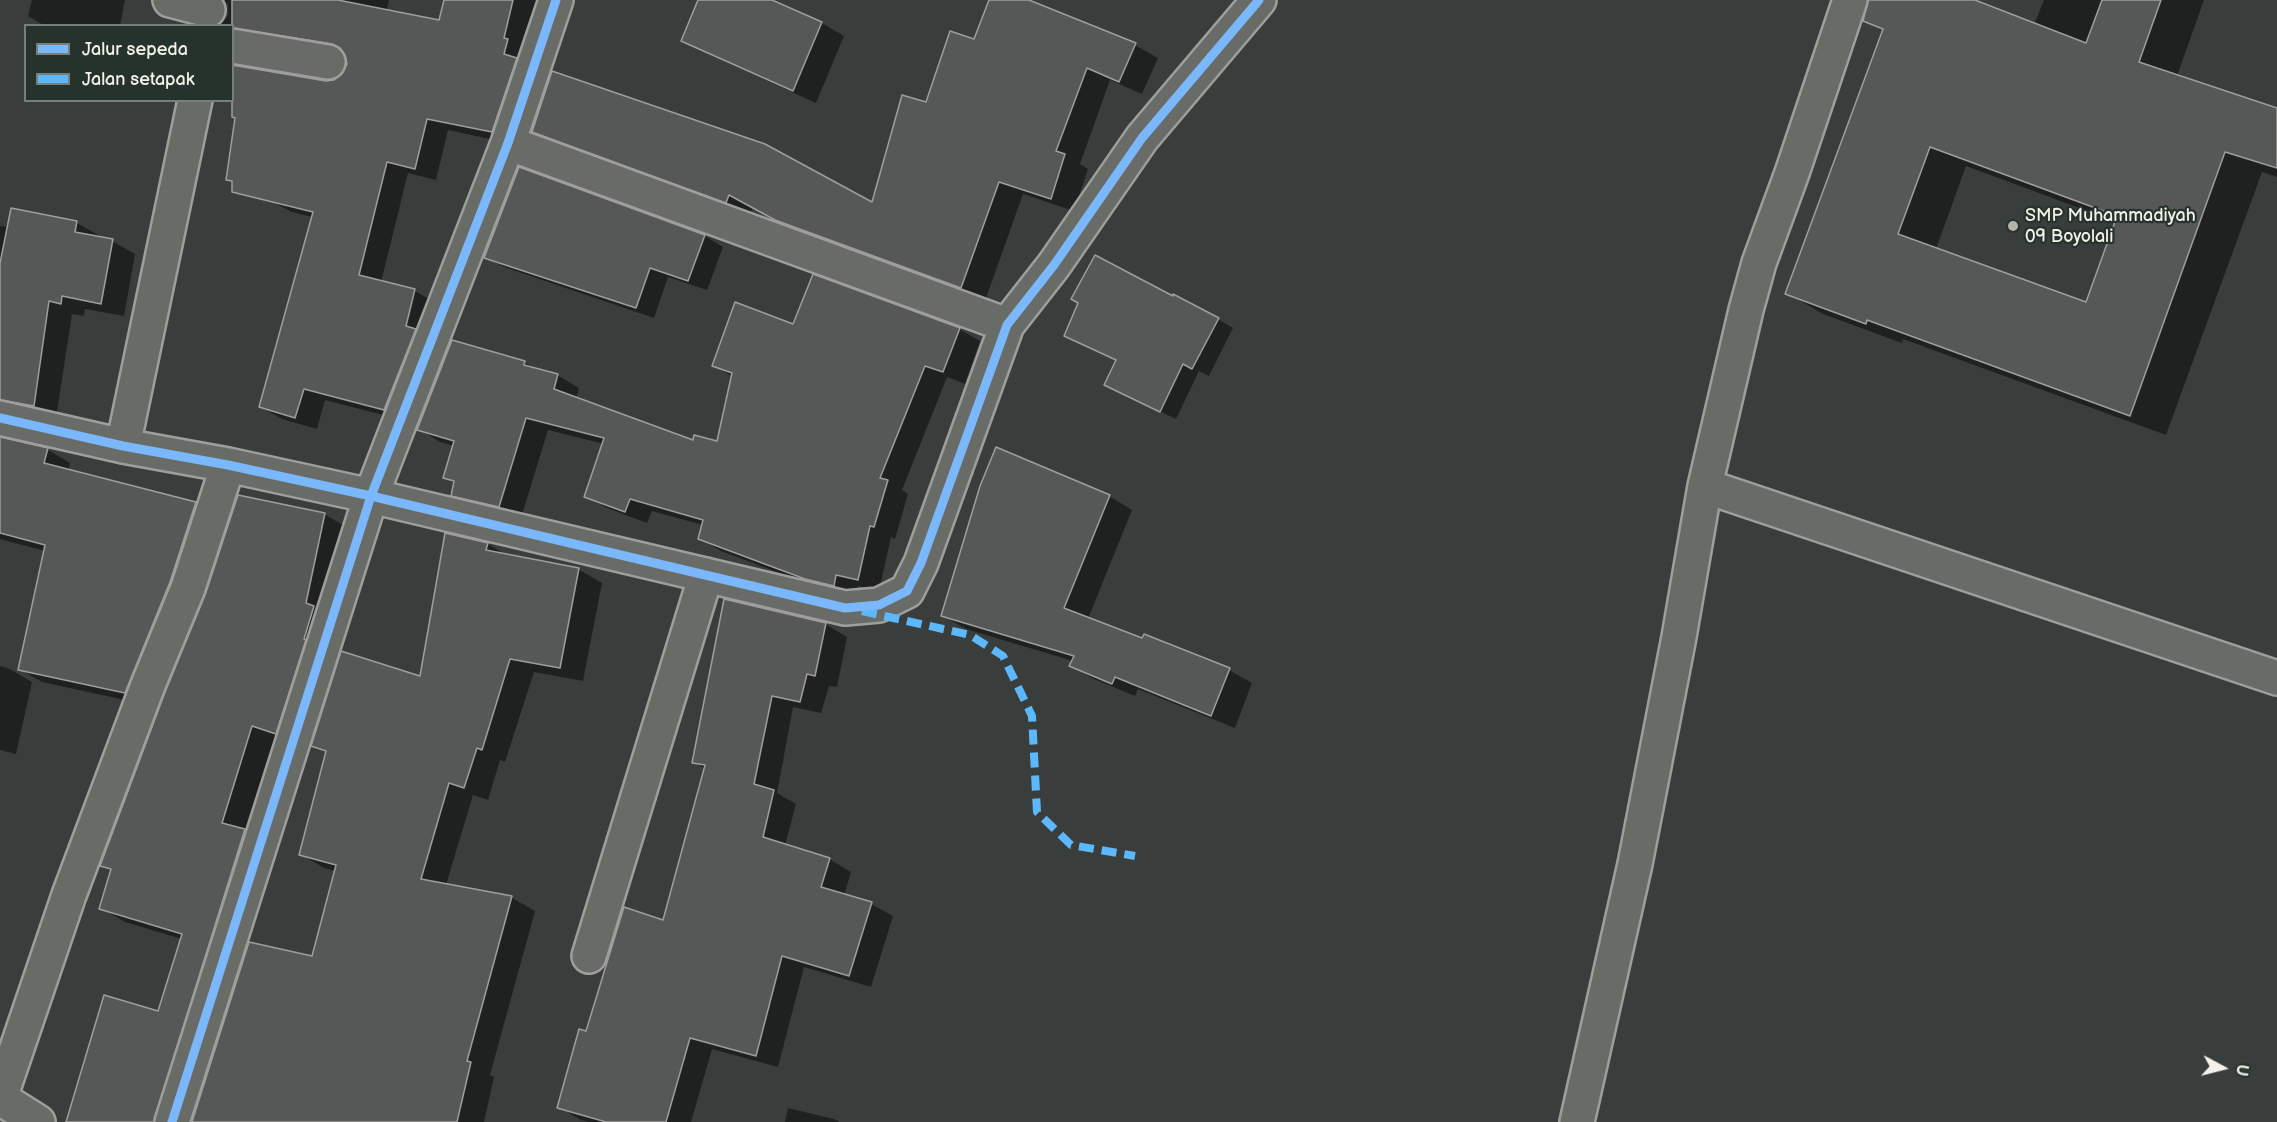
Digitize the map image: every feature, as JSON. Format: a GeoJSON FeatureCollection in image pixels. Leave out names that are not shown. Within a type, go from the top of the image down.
{"type":"FeatureCollection","features":[{"type":"Feature","properties":{"kind":"street"},"geometry":{"type":"LineString","coordinates":[[170,0],[209,12]]}},
{"type":"Feature","properties":{"kind":"street"},"geometry":{"type":"LineString","coordinates":[[172,1122],[371,496],[508,142],[556,0]]}},
{"type":"Feature","properties":{"kind":"street"},"geometry":{"type":"LineString","coordinates":[[0,418],[123,446],[228,465],[371,496],[845,608],[879,605],[907,591],[921,564],[1007,325],[1054,266],[1142,138],[1259,0]]}},
{"type":"Feature","properties":{"kind":"street"},"geometry":{"type":"LineString","coordinates":[[1576,1122],[1635,864],[1679,637],[1705,486],[1759,263],[1849,0]]}},
{"type":"Feature","properties":{"kind":"street"},"geometry":{"type":"LineString","coordinates":[[234,46],[328,62]]}},
{"type":"Feature","properties":{"kind":"street"},"geometry":{"type":"LineString","coordinates":[[123,446],[195,102]]}},
{"type":"Feature","properties":{"kind":"street"},"geometry":{"type":"LineString","coordinates":[[508,142],[1007,325]]}},
{"type":"Feature","properties":{"kind":"street"},"geometry":{"type":"LineString","coordinates":[[38,1122],[0,1098],[69,895],[148,685],[188,588],[228,465]]}},
{"type":"Feature","properties":{"kind":"street"},"geometry":{"type":"LineString","coordinates":[[1705,486],[2277,678]]}},
{"type":"Feature","properties":{"kind":"street"},"geometry":{"type":"LineString","coordinates":[[589,956],[706,576]]}},
{"type":"Feature","properties":{"kind":"building"},"geometry":{"type":"Polygon","coordinates":[[[232,0],[338,0],[439,20],[444,0],[513,0],[504,38],[508,39],[504,54],[517,58],[492,132],[427,119],[415,169],[387,162],[359,275],[415,289],[406,326],[416,329],[384,410],[304,389],[295,418],[259,407],[313,212],[232,192],[232,181],[226,180],[235,118],[232,117],[234,65],[326,81],[334,80],[342,74],[347,64],[340,48],[332,44],[234,28],[234,24],[232,24],[232,0]]]}},
{"type":"Feature","properties":{"kind":"building"},"geometry":{"type":"Polygon","coordinates":[[[698,0],[772,0],[822,22],[793,91],[681,41],[698,0]]]}},
{"type":"Feature","properties":{"kind":"building"},"geometry":{"type":"Polygon","coordinates":[[[989,0],[1029,0],[1136,43],[1119,82],[1087,68],[1056,151],[1065,154],[1051,199],[999,182],[961,288],[775,220],[729,195],[726,203],[532,132],[552,71],[765,144],[872,202],[902,95],[926,102],[950,31],[974,39],[989,0]]]}},
{"type":"Feature","properties":{"kind":"building"},"geometry":{"type":"Polygon","coordinates":[[[1868,0],[1975,0],[2086,43],[2102,0],[2161,0],[2139,62],[2277,108],[2277,168],[2225,152],[2130,416],[1867,320],[1866,324],[1785,294],[1883,29],[1863,21],[1868,0]],[[1930,147],[1898,234],[2086,302],[2117,216],[1930,147]]]}},
{"type":"Feature","properties":{"kind":"building"},"geometry":{"type":"Polygon","coordinates":[[[519,167],[705,235],[688,281],[650,268],[636,308],[484,258],[519,167]]]}},
{"type":"Feature","properties":{"kind":"building"},"geometry":{"type":"Polygon","coordinates":[[[11,208],[77,221],[75,232],[113,239],[101,304],[62,296],[61,304],[49,301],[34,406],[0,400],[0,263],[11,208]]]}},
{"type":"Feature","properties":{"kind":"building"},"geometry":{"type":"Polygon","coordinates":[[[1095,255],[1219,318],[1192,369],[1183,364],[1160,412],[1104,385],[1116,360],[1064,336],[1078,303],[1071,299],[1095,255]]]}},
{"type":"Feature","properties":{"kind":"building"},"geometry":{"type":"Polygon","coordinates":[[[813,274],[960,328],[943,372],[925,366],[880,478],[888,480],[874,527],[870,526],[858,580],[836,575],[834,586],[805,579],[698,539],[703,520],[630,499],[625,512],[584,497],[604,438],[526,418],[499,507],[451,496],[454,481],[443,478],[454,441],[417,430],[452,340],[525,361],[524,365],[558,374],[554,389],[693,440],[694,435],[717,441],[732,373],[712,366],[735,302],[793,324],[813,274]]]}},
{"type":"Feature","properties":{"kind":"building"},"geometry":{"type":"Polygon","coordinates":[[[0,437],[48,448],[44,463],[196,502],[170,582],[125,693],[18,670],[45,545],[0,533],[0,437]]]}},
{"type":"Feature","properties":{"kind":"building"},"geometry":{"type":"Polygon","coordinates":[[[996,447],[1110,495],[1064,608],[1142,638],[1144,634],[1230,668],[1211,716],[1115,677],[1112,684],[1069,666],[1074,656],[941,616],[980,486],[996,447]]]}},
{"type":"Feature","properties":{"kind":"building"},"geometry":{"type":"Polygon","coordinates":[[[238,495],[325,513],[306,603],[314,606],[304,639],[306,640],[276,734],[252,726],[222,823],[245,829],[154,1122],[66,1122],[104,995],[158,1011],[182,934],[99,909],[111,869],[100,866],[165,692],[205,595],[238,495]]]}},
{"type":"Feature","properties":{"kind":"building"},"geometry":{"type":"Polygon","coordinates":[[[445,533],[488,543],[486,550],[579,568],[560,668],[510,659],[482,750],[477,748],[464,788],[449,783],[421,879],[512,896],[467,1061],[471,1062],[457,1122],[192,1122],[249,942],[312,956],[336,865],[299,855],[326,751],[311,746],[341,651],[420,676],[445,533]]]}},
{"type":"Feature","properties":{"kind":"building"},"geometry":{"type":"Polygon","coordinates":[[[724,599],[826,623],[815,676],[807,674],[800,702],[772,696],[754,784],[774,790],[763,837],[830,858],[821,887],[872,902],[849,976],[782,956],[756,1056],[690,1038],[666,1122],[606,1122],[557,1108],[579,1029],[586,1031],[624,907],[663,920],[705,765],[692,763],[724,599]]]}},
{"type":"Feature","properties":{"kind":"marked path"},"geometry":{"type":"LineString","coordinates":[[862,611],[970,635],[1003,656],[1032,716],[1037,812],[1071,845],[1135,856]]}},
{"type":"Feature","properties":{"kind":"cycle path"},"geometry":{"type":"LineString","coordinates":[[172,1122],[371,496],[508,143],[556,0]]}},
{"type":"Feature","properties":{"kind":"cycle path"},"geometry":{"type":"LineString","coordinates":[[0,418],[123,446],[228,465],[371,496],[845,608],[879,605],[907,591],[921,563],[1007,325],[1054,265],[1142,138],[1259,0]]}},
{"type":"Feature","properties":{"kind":"place","name":"SMP Muhammadiyah 09 Boyolali"},"geometry":{"type":"Point","coordinates":[2013,226]}}]}
